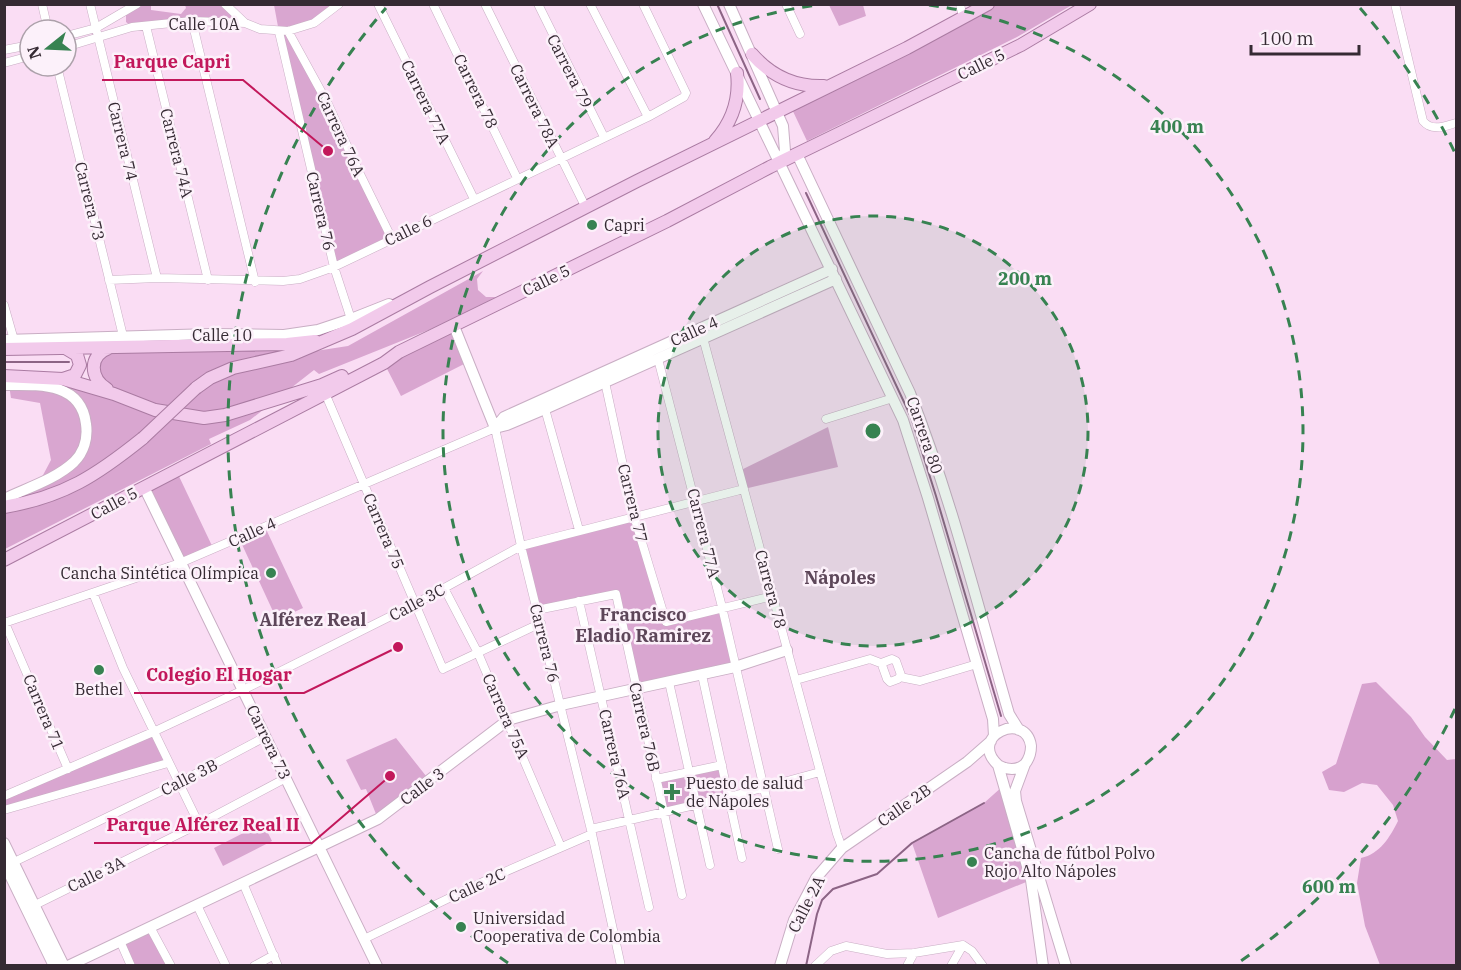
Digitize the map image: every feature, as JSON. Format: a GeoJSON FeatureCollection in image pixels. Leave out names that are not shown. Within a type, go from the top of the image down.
{"type":"FeatureCollection","features":[{"type":"Feature","properties":{"kind":"main road","name":"Calle 5"},"geometry":{"type":"LineString","coordinates":[[4,507],[54,495],[85,480],[143,438],[196,388],[210,378],[233,368],[291,355],[352,329],[430,287],[988,4]]}},
{"type":"Feature","properties":{"kind":"main road","name":"Calle 5"},"geometry":{"type":"LineString","coordinates":[[4,560],[384,363],[399,352],[1021,45],[1090,4]]}},
{"type":"Feature","properties":{"kind":"main road"},"geometry":{"type":"LineString","coordinates":[[752,54],[769,70],[790,81],[828,86]]}},
{"type":"Feature","properties":{"kind":"main road"},"geometry":{"type":"LineString","coordinates":[[711,145],[724,130],[733,112],[737,93],[737,73]]}},
{"type":"Feature","properties":{"kind":"main road","name":"Calle 10"},"geometry":{"type":"LineString","coordinates":[[8,343],[67,349],[123,341],[287,344],[327,340]]}},
{"type":"Feature","properties":{"kind":"main road"},"geometry":{"type":"LineString","coordinates":[[114,394],[95,379],[93,364],[101,352],[123,341]]}},
{"type":"Feature","properties":{"kind":"main road"},"geometry":{"type":"LineString","coordinates":[[4,376],[38,381],[63,379],[75,375],[80,365],[77,355],[67,349]]}},
{"type":"Feature","properties":{"kind":"main road"},"geometry":{"type":"LineString","coordinates":[[63,379],[114,394],[155,410],[193,418],[215,417],[322,385],[399,352]]}},
{"type":"Feature","properties":{"kind":"street","name":"Carrera 74"},"geometry":{"type":"LineString","coordinates":[[90,4],[157,278]]}},
{"type":"Feature","properties":{"kind":"street"},"geometry":{"type":"LineString","coordinates":[[78,33],[96,28],[127,12],[137,4]]}},
{"type":"Feature","properties":{"kind":"street"},"geometry":{"type":"LineString","coordinates":[[225,4],[245,23]]}},
{"type":"Feature","properties":{"kind":"street","name":"Calle 10A"},"geometry":{"type":"LineString","coordinates":[[78,43],[132,27],[192,21],[245,23],[260,29],[288,32],[314,23],[339,4]]}},
{"type":"Feature","properties":{"kind":"street","name":"Carrera 77A"},"geometry":{"type":"LineString","coordinates":[[378,4],[474,199]]}},
{"type":"Feature","properties":{"kind":"street","name":"Carrera 78"},"geometry":{"type":"LineString","coordinates":[[433,4],[518,178]]}},
{"type":"Feature","properties":{"kind":"street","name":"Carrera 78A"},"geometry":{"type":"LineString","coordinates":[[485,4],[586,208]]}},
{"type":"Feature","properties":{"kind":"street","name":"Carrera 79"},"geometry":{"type":"LineString","coordinates":[[537,4],[604,137]]}},
{"type":"Feature","properties":{"kind":"street"},"geometry":{"type":"LineString","coordinates":[[590,4],[648,117]]}},
{"type":"Feature","properties":{"kind":"street","name":"Calle 6"},"geometry":{"type":"LineString","coordinates":[[109,280],[157,278],[283,282],[300,279],[334,267],[648,117],[684,97],[686,93],[643,4]]}},
{"type":"Feature","properties":{"kind":"street","name":"Carrera 80"},"geometry":{"type":"LineString","coordinates":[[703,4],[903,420],[993,718],[990,752],[996,763],[1031,880],[1042,964]]}},
{"type":"Feature","properties":{"kind":"street"},"geometry":{"type":"LineString","coordinates":[[729,4],[778,111],[786,137],[785,151],[780,162]]}},
{"type":"Feature","properties":{"kind":"street"},"geometry":{"type":"LineString","coordinates":[[786,4],[800,34]]}},
{"type":"Feature","properties":{"kind":"street"},"geometry":{"type":"LineString","coordinates":[[960,4],[963,18]]}},
{"type":"Feature","properties":{"kind":"street"},"geometry":{"type":"LineString","coordinates":[[1395,4],[1421,115],[1426,125],[1434,128],[1456,123]]}},
{"type":"Feature","properties":{"kind":"street"},"geometry":{"type":"LineString","coordinates":[[127,12],[126,22],[132,27]]}},
{"type":"Feature","properties":{"kind":"street"},"geometry":{"type":"LineString","coordinates":[[192,21],[255,282]]}},
{"type":"Feature","properties":{"kind":"street","name":"Carrera 74A"},"geometry":{"type":"LineString","coordinates":[[146,26],[208,280]]}},
{"type":"Feature","properties":{"kind":"street","name":"Carrera 76"},"geometry":{"type":"LineString","coordinates":[[279,32],[334,267],[351,319]]}},
{"type":"Feature","properties":{"kind":"street","name":"Carrera 76A"},"geometry":{"type":"LineString","coordinates":[[288,32],[328,104],[392,238]]}},
{"type":"Feature","properties":{"kind":"street"},"geometry":{"type":"LineString","coordinates":[[737,73],[744,80],[759,107],[766,106],[768,102],[755,70],[752,54]]}},
{"type":"Feature","properties":{"kind":"street"},"geometry":{"type":"LineString","coordinates":[[287,65],[293,56],[299,55],[303,59]]}},
{"type":"Feature","properties":{"kind":"street","name":"Carrera 73"},"geometry":{"type":"LineString","coordinates":[[60,78],[123,341]]}},
{"type":"Feature","properties":{"kind":"street","name":"Carrera 80"},"geometry":{"type":"LineString","coordinates":[[797,154],[919,415],[948,504],[1009,714],[1019,730],[1027,737],[1031,748],[1015,791],[1016,801],[1066,966]]}},
{"type":"Feature","properties":{"kind":"street","name":"Calle 4"},"geometry":{"type":"LineString","coordinates":[[495,428],[504,417],[834,274]]}},
{"type":"Feature","properties":{"kind":"street","name":"Calle 10"},"geometry":{"type":"LineString","coordinates":[[8,343],[123,341],[284,334],[318,330],[430,287]]}},
{"type":"Feature","properties":{"kind":"street"},"geometry":{"type":"LineString","coordinates":[[4,305],[8,343]]}},
{"type":"Feature","properties":{"kind":"street","name":"Carrera 76"},"geometry":{"type":"LineString","coordinates":[[454,326],[495,428],[521,546],[592,832],[621,966]]}},
{"type":"Feature","properties":{"kind":"street","name":"Carrera 78"},"geometry":{"type":"LineString","coordinates":[[702,333],[842,848]]}},
{"type":"Feature","properties":{"kind":"street","name":"Calle 4"},"geometry":{"type":"LineString","coordinates":[[5,623],[180,563],[495,428],[545,409],[658,359],[702,333]]}},
{"type":"Feature","properties":{"kind":"street","name":"Carrera 77A"},"geometry":{"type":"LineString","coordinates":[[658,359],[723,607],[762,788],[778,849]]}},
{"type":"Feature","properties":{"kind":"street"},"geometry":{"type":"LineString","coordinates":[[4,385],[38,381],[64,390],[79,404],[86,420],[85,444],[75,461],[66,468],[4,499]]}},
{"type":"Feature","properties":{"kind":"street","name":"Carrera 77"},"geometry":{"type":"LineString","coordinates":[[605,382],[634,516],[666,622],[723,607]]}},
{"type":"Feature","properties":{"kind":"street","name":"Carrera 75"},"geometry":{"type":"LineString","coordinates":[[325,393],[443,669],[478,653]]}},
{"type":"Feature","properties":{"kind":"street"},"geometry":{"type":"LineString","coordinates":[[826,419],[893,398]]}},
{"type":"Feature","properties":{"kind":"street"},"geometry":{"type":"LineString","coordinates":[[545,409],[579,530]]}},
{"type":"Feature","properties":{"kind":"street","name":"Carrera 73"},"geometry":{"type":"LineString","coordinates":[[144,487],[377,966]]}},
{"type":"Feature","properties":{"kind":"street","name":"Calle 3C"},"geometry":{"type":"LineString","coordinates":[[4,796],[153,732],[243,690],[415,604],[521,546],[744,489]]}},
{"type":"Feature","properties":{"kind":"street","name":"Carrera 75A"},"geometry":{"type":"LineString","coordinates":[[444,588],[478,653],[561,847]]}},
{"type":"Feature","properties":{"kind":"street"},"geometry":{"type":"LineString","coordinates":[[93,593],[123,668],[199,824]]}},
{"type":"Feature","properties":{"kind":"street","name":"Carrera 76B"},"geometry":{"type":"LineString","coordinates":[[579,601],[616,594],[682,895]]}},
{"type":"Feature","properties":{"kind":"street"},"geometry":{"type":"LineString","coordinates":[[723,607],[773,596]]}},
{"type":"Feature","properties":{"kind":"street"},"geometry":{"type":"LineString","coordinates":[[537,610],[579,601]]}},
{"type":"Feature","properties":{"kind":"street","name":"Carrera 76A"},"geometry":{"type":"LineString","coordinates":[[579,601],[649,907]]}},
{"type":"Feature","properties":{"kind":"street","name":"Carrera 71"},"geometry":{"type":"LineString","coordinates":[[5,623],[68,769]]}},
{"type":"Feature","properties":{"kind":"street"},"geometry":{"type":"LineString","coordinates":[[478,653],[541,623]]}},
{"type":"Feature","properties":{"kind":"street","name":"Calle 3"},"geometry":{"type":"LineString","coordinates":[[66,966],[378,819],[508,720],[561,705],[735,667],[787,650]]}},
{"type":"Feature","properties":{"kind":"street"},"geometry":{"type":"LineString","coordinates":[[796,680],[870,659],[882,664],[888,681],[900,677],[920,681],[976,664]]}},
{"type":"Feature","properties":{"kind":"street"},"geometry":{"type":"LineString","coordinates":[[882,664],[892,659],[895,660],[900,677]]}},
{"type":"Feature","properties":{"kind":"street"},"geometry":{"type":"LineString","coordinates":[[702,675],[742,858]]}},
{"type":"Feature","properties":{"kind":"street"},"geometry":{"type":"LineString","coordinates":[[669,682],[710,865]]}},
{"type":"Feature","properties":{"kind":"street"},"geometry":{"type":"LineString","coordinates":[[992,738],[998,732],[1008,728],[1019,730]]}},
{"type":"Feature","properties":{"kind":"street","name":"Calle 3B"},"geometry":{"type":"LineString","coordinates":[[8,866],[178,783],[265,736]]}},
{"type":"Feature","properties":{"kind":"street","name":"Calle 2B"},"geometry":{"type":"LineString","coordinates":[[842,848],[967,762],[992,738]]}},
{"type":"Feature","properties":{"kind":"street"},"geometry":{"type":"LineString","coordinates":[[967,762],[982,757],[1009,769],[1025,764]]}},
{"type":"Feature","properties":{"kind":"street"},"geometry":{"type":"LineString","coordinates":[[4,810],[168,763]]}},
{"type":"Feature","properties":{"kind":"street"},"geometry":{"type":"LineString","coordinates":[[656,779],[722,765]]}},
{"type":"Feature","properties":{"kind":"street","name":"Calle 2C"},"geometry":{"type":"LineString","coordinates":[[364,939],[592,832],[630,819],[729,797],[820,772]]}},
{"type":"Feature","properties":{"kind":"street","name":"Calle 3A"},"geometry":{"type":"LineString","coordinates":[[35,905],[286,778]]}},
{"type":"Feature","properties":{"kind":"street"},"geometry":{"type":"LineString","coordinates":[[4,843],[8,866],[54,966]]}},
{"type":"Feature","properties":{"kind":"street","name":"Calle 2A"},"geometry":{"type":"LineString","coordinates":[[780,966],[794,920],[816,878],[842,848]]}},
{"type":"Feature","properties":{"kind":"street"},"geometry":{"type":"LineString","coordinates":[[8,866],[35,905],[66,966]]}},
{"type":"Feature","properties":{"kind":"street"},"geometry":{"type":"LineString","coordinates":[[243,883],[278,966]]}},
{"type":"Feature","properties":{"kind":"street"},"geometry":{"type":"LineString","coordinates":[[197,905],[226,966]]}},
{"type":"Feature","properties":{"kind":"street"},"geometry":{"type":"LineString","coordinates":[[150,927],[171,966]]}},
{"type":"Feature","properties":{"kind":"street"},"geometry":{"type":"LineString","coordinates":[[120,941],[131,966]]}},
{"type":"Feature","properties":{"kind":"street"},"geometry":{"type":"LineString","coordinates":[[951,966],[963,945]]}},
{"type":"Feature","properties":{"kind":"street"},"geometry":{"type":"LineString","coordinates":[[816,966],[831,951],[846,946],[887,954],[914,953],[963,945],[972,951],[983,966]]}},
{"type":"Feature","properties":{"kind":"street"},"geometry":{"type":"LineString","coordinates":[[907,966],[914,953]]}},
{"type":"Feature","properties":{"kind":"street"},"geometry":{"type":"LineString","coordinates":[[254,966],[274,955]]}},
{"type":"Feature","properties":{"kind":"shaded area"},"geometry":{"type":"Polygon","coordinates":[[[137,5],[151,5],[151,10],[181,14],[186,8],[185,5],[225,5],[245,23],[132,27],[126,22],[126,14],[137,5]]]}},
{"type":"Feature","properties":{"kind":"shaded area"},"geometry":{"type":"Polygon","coordinates":[[[274,5],[339,5],[314,23],[289,31],[392,239],[334,267],[279,32],[274,5]]]}},
{"type":"Feature","properties":{"kind":"shaded area"},"geometry":{"type":"Polygon","coordinates":[[[829,5],[863,5],[866,16],[839,26],[829,5]]]}},
{"type":"Feature","properties":{"kind":"shaded area"},"geometry":{"type":"Polygon","coordinates":[[[988,5],[1072,5],[1017,37],[807,141],[790,105],[988,5]]]}},
{"type":"Feature","properties":{"kind":"shaded area"},"geometry":{"type":"Polygon","coordinates":[[[483,271],[477,279],[478,290],[486,297],[496,297],[451,321],[319,374],[314,370],[250,420],[209,439],[211,444],[5,549],[4,499],[42,477],[51,460],[40,403],[11,398],[9,385],[60,389],[63,379],[111,393],[95,379],[101,352],[287,344],[296,354],[348,346],[483,271]]]}},
{"type":"Feature","properties":{"kind":"shaded area"},"geometry":{"type":"Polygon","coordinates":[[[454,326],[468,362],[401,396],[384,363],[454,326]]]}},
{"type":"Feature","properties":{"kind":"shaded area"},"geometry":{"type":"Polygon","coordinates":[[[828,427],[838,467],[744,489],[739,471],[828,427]]]}},
{"type":"Feature","properties":{"kind":"shaded area"},"geometry":{"type":"Polygon","coordinates":[[[176,470],[214,550],[180,563],[147,493],[176,470]]]}},
{"type":"Feature","properties":{"kind":"shaded area"},"geometry":{"type":"Polygon","coordinates":[[[634,516],[666,621],[722,607],[735,667],[636,690],[616,594],[537,610],[521,546],[634,516]]]}},
{"type":"Feature","properties":{"kind":"shaded area","name":"Cancha Sintética Olímpica"},"geometry":{"type":"Polygon","coordinates":[[[265,527],[303,608],[277,620],[239,538],[265,527]]]}},
{"type":"Feature","properties":{"kind":"shaded area"},"geometry":{"type":"Polygon","coordinates":[[[1376,682],[1411,717],[1425,737],[1447,760],[1456,759],[1456,965],[1380,965],[1365,926],[1357,883],[1361,858],[1379,849],[1388,839],[1398,821],[1393,805],[1377,785],[1362,783],[1344,792],[1329,790],[1322,772],[1336,764],[1362,684],[1376,682]]]}},
{"type":"Feature","properties":{"kind":"shaded area"},"geometry":{"type":"Polygon","coordinates":[[[153,732],[168,763],[5,810],[5,796],[153,732]]]}},
{"type":"Feature","properties":{"kind":"shaded area"},"geometry":{"type":"Polygon","coordinates":[[[396,738],[430,781],[378,819],[366,789],[361,790],[346,760],[396,738]]]}},
{"type":"Feature","properties":{"kind":"shaded area"},"geometry":{"type":"Polygon","coordinates":[[[722,765],[729,797],[664,811],[656,779],[722,765]]]}},
{"type":"Feature","properties":{"kind":"shaded area","name":"Cancha de fútbol Polvo Rojo Alto Nápoles"},"geometry":{"type":"Polygon","coordinates":[[[1003,786],[1031,880],[938,918],[912,843],[984,803],[1003,786]]]}},
{"type":"Feature","properties":{"kind":"shaded area"},"geometry":{"type":"Polygon","coordinates":[[[263,823],[272,841],[223,866],[214,848],[263,823]]]}},
{"type":"Feature","properties":{"kind":"shaded area"},"geometry":{"type":"Polygon","coordinates":[[[150,927],[171,965],[131,965],[120,941],[150,927]]]}},
{"type":"Feature","properties":{"kind":"waterway"},"geometry":{"type":"LineString","coordinates":[[717,4],[760,99]]}},
{"type":"Feature","properties":{"kind":"waterway"},"geometry":{"type":"LineString","coordinates":[[806,193],[911,417],[1001,716]]}},
{"type":"Feature","properties":{"kind":"waterway"},"geometry":{"type":"LineString","coordinates":[[4,362],[69,362]]}},
{"type":"Feature","properties":{"kind":"waterway"},"geometry":{"type":"LineString","coordinates":[[806,966],[817,914],[822,900],[833,889],[877,874],[912,843],[984,803]]}},
{"type":"Feature","properties":{"kind":"place","name":"Parque Capri"},"geometry":{"type":"Point","coordinates":[328,151]}},
{"type":"Feature","properties":{"kind":"place","name":"Capri"},"geometry":{"type":"Point","coordinates":[592,225]}},
{"type":"Feature","properties":{"kind":"place","name":"Cancha Sintética Olímpica"},"geometry":{"type":"Point","coordinates":[271,573]}},
{"type":"Feature","properties":{"kind":"place","name":"Colegio El Hogar"},"geometry":{"type":"Point","coordinates":[398,647]}},
{"type":"Feature","properties":{"kind":"place","name":"Bethel"},"geometry":{"type":"Point","coordinates":[99,670]}},
{"type":"Feature","properties":{"kind":"place","name":"Parque Alférez Real II"},"geometry":{"type":"Point","coordinates":[390,776]}},
{"type":"Feature","properties":{"kind":"place","name":"Puesto de salud de Nápoles"},"geometry":{"type":"Point","coordinates":[672,792]}},
{"type":"Feature","properties":{"kind":"place","name":"Cancha de fútbol Polvo Rojo Alto Nápoles"},"geometry":{"type":"Point","coordinates":[972,862]}},
{"type":"Feature","properties":{"kind":"place","name":"Universidad Cooperativa de Colombia"},"geometry":{"type":"Point","coordinates":[461,927]}},
{"type":"Feature","properties":{"kind":"district","name":"Nápoles"},"geometry":{"type":"Point","coordinates":[840,578]}},
{"type":"Feature","properties":{"kind":"district","name":"Alférez Real"},"geometry":{"type":"Point","coordinates":[313,620]}},
{"type":"Feature","properties":{"kind":"district","name":"Francisco Eladio Ramirez"},"geometry":{"type":"Point","coordinates":[643,625]}}]}
